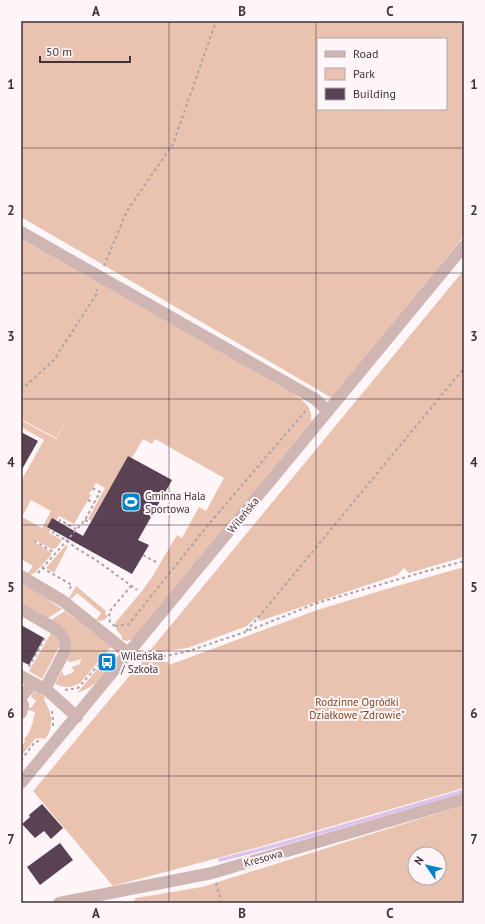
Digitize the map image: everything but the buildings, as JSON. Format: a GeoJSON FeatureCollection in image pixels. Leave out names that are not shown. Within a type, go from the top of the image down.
{"type":"FeatureCollection","features":[{"type":"Feature","properties":{"kind":"street"},"geometry":{"type":"LineString","coordinates":[[21,232],[315,399],[328,411]]}},
{"type":"Feature","properties":{"kind":"street","name":"Wileńska"},"geometry":{"type":"LineString","coordinates":[[21,783],[129,654],[464,246]]}},
{"type":"Feature","properties":{"kind":"street"},"geometry":{"type":"LineString","coordinates":[[26,579],[63,601],[129,654]]}},
{"type":"Feature","properties":{"kind":"street"},"geometry":{"type":"LineString","coordinates":[[21,609],[57,630],[64,639],[65,651],[48,692]]}},
{"type":"Feature","properties":{"kind":"street"},"geometry":{"type":"LineString","coordinates":[[24,672],[34,683],[48,692],[77,717]]}},
{"type":"Feature","properties":{"kind":"street"},"geometry":{"type":"LineString","coordinates":[[21,697],[34,683]]}},
{"type":"Feature","properties":{"kind":"street"},"geometry":{"type":"LineString","coordinates":[[21,702],[23,705],[21,713]]}},
{"type":"Feature","properties":{"kind":"street","name":"Kresowa"},"geometry":{"type":"LineString","coordinates":[[59,903],[118,898],[212,873],[464,799]]}},
{"type":"Feature","properties":{"kind":"path"},"geometry":{"type":"LineString","coordinates":[[21,390],[53,361],[96,295],[100,276],[127,211],[173,144],[216,21]]}},
{"type":"Feature","properties":{"kind":"path"},"geometry":{"type":"LineString","coordinates":[[245,632],[258,619],[464,368]]}},
{"type":"Feature","properties":{"kind":"path"},"geometry":{"type":"LineString","coordinates":[[131,586],[109,612],[110,622],[115,626],[129,624],[208,525],[315,399]]}},
{"type":"Feature","properties":{"kind":"path"},"geometry":{"type":"LineString","coordinates":[[26,579],[55,553],[85,520],[100,492],[92,488]]}},
{"type":"Feature","properties":{"kind":"path"},"geometry":{"type":"LineString","coordinates":[[88,500],[94,503]]}},
{"type":"Feature","properties":{"kind":"path"},"geometry":{"type":"LineString","coordinates":[[59,522],[60,520],[76,529]]}},
{"type":"Feature","properties":{"kind":"path"},"geometry":{"type":"LineString","coordinates":[[85,520],[91,523]]}},
{"type":"Feature","properties":{"kind":"path"},"geometry":{"type":"LineString","coordinates":[[54,531],[53,533],[96,560],[137,590]]}},
{"type":"Feature","properties":{"kind":"path"},"geometry":{"type":"LineString","coordinates":[[34,541],[55,553]]}},
{"type":"Feature","properties":{"kind":"path"},"geometry":{"type":"LineString","coordinates":[[143,555],[156,562]]}},
{"type":"Feature","properties":{"kind":"path"},"geometry":{"type":"LineString","coordinates":[[129,654],[136,659],[171,655],[189,651],[245,632],[317,603],[464,561]]}},
{"type":"Feature","properties":{"kind":"path"},"geometry":{"type":"LineString","coordinates":[[52,730],[52,712],[46,700],[48,692],[59,689],[67,691],[78,688],[101,662],[120,637],[116,634],[114,629],[115,626]]}},
{"type":"Feature","properties":{"kind":"path"},"geometry":{"type":"LineString","coordinates":[[24,672],[47,634]]}},
{"type":"Feature","properties":{"kind":"path"},"geometry":{"type":"LineString","coordinates":[[21,760],[35,742],[40,741],[44,743]]}},
{"type":"Feature","properties":{"kind":"path"},"geometry":{"type":"LineString","coordinates":[[212,873],[222,903]]}},
{"type":"Feature","properties":{"kind":"green space"},"geometry":{"type":"Polygon","coordinates":[[[21,21],[464,21],[464,236],[332,398],[21,217],[21,21]]]}},
{"type":"Feature","properties":{"kind":"green space"},"geometry":{"type":"Polygon","coordinates":[[[21,239],[289,391],[306,404],[311,412],[311,422],[133,639],[127,641],[122,640],[121,635],[116,629],[117,625],[115,623],[152,577],[177,535],[182,538],[199,507],[206,511],[224,478],[155,439],[152,444],[143,439],[132,458],[128,456],[91,521],[88,519],[105,488],[96,483],[89,494],[91,495],[74,524],[59,516],[56,521],[52,518],[47,527],[51,529],[49,533],[62,540],[57,547],[52,549],[35,540],[34,542],[49,551],[51,555],[35,573],[30,575],[27,574],[33,566],[21,559],[21,481],[44,440],[21,427],[21,420],[56,439],[71,413],[56,438],[21,419],[21,239]],[[31,500],[22,517],[42,528],[51,511],[31,500]]]}},
{"type":"Feature","properties":{"kind":"green space"},"geometry":{"type":"Polygon","coordinates":[[[464,270],[464,557],[409,573],[404,568],[397,575],[260,621],[256,617],[247,626],[188,648],[148,653],[464,270]]]}},
{"type":"Feature","properties":{"kind":"green space"},"geometry":{"type":"Polygon","coordinates":[[[66,545],[68,547],[54,573],[46,568],[66,545]]]}},
{"type":"Feature","properties":{"kind":"green space","name":"Rodzinne Ogródki Działkowe \"Zdrowie\""},"geometry":{"type":"Polygon","coordinates":[[[464,567],[464,788],[263,846],[113,886],[33,791],[141,662],[168,662],[169,665],[317,610],[464,567]]]}},
{"type":"Feature","properties":{"kind":"green space"},"geometry":{"type":"Polygon","coordinates":[[[21,583],[49,599],[62,609],[48,618],[21,602],[21,583]]]}},
{"type":"Feature","properties":{"kind":"green space"},"geometry":{"type":"Polygon","coordinates":[[[76,586],[106,611],[105,613],[108,616],[104,620],[96,620],[101,613],[77,593],[70,600],[69,598],[76,586]]]}},
{"type":"Feature","properties":{"kind":"green space"},"geometry":{"type":"Polygon","coordinates":[[[65,611],[111,647],[80,683],[68,687],[55,684],[62,671],[64,676],[74,672],[72,667],[80,664],[81,659],[71,662],[67,661],[70,654],[51,620],[65,611]]]}},
{"type":"Feature","properties":{"kind":"green space"},"geometry":{"type":"Polygon","coordinates":[[[51,633],[57,639],[59,647],[42,679],[29,671],[51,633]]]}},
{"type":"Feature","properties":{"kind":"green space"},"geometry":{"type":"Polygon","coordinates":[[[100,666],[106,671],[103,675],[90,687],[77,693],[100,666]]]}},
{"type":"Feature","properties":{"kind":"green space"},"geometry":{"type":"Polygon","coordinates":[[[39,691],[45,698],[44,700],[49,710],[51,720],[50,730],[45,739],[35,739],[21,756],[21,743],[23,744],[25,741],[24,739],[30,730],[35,712],[24,709],[26,706],[31,708],[36,701],[31,697],[34,692],[39,691]]]}},
{"type":"Feature","properties":{"kind":"green space"},"geometry":{"type":"Polygon","coordinates":[[[464,805],[464,903],[132,903],[136,898],[202,887],[464,805]]]}},
{"type":"Feature","properties":{"kind":"waterway"},"geometry":{"type":"LineString","coordinates":[[220,860],[278,845],[464,791]]}},
{"type":"Feature","properties":{"kind":"place","name":"Gminna Hala Sportowa"},"geometry":{"type":"Point","coordinates":[131,502]}},
{"type":"Feature","properties":{"kind":"place","name":"Wileńska / Szkoła"},"geometry":{"type":"Point","coordinates":[107,662]}}]}
